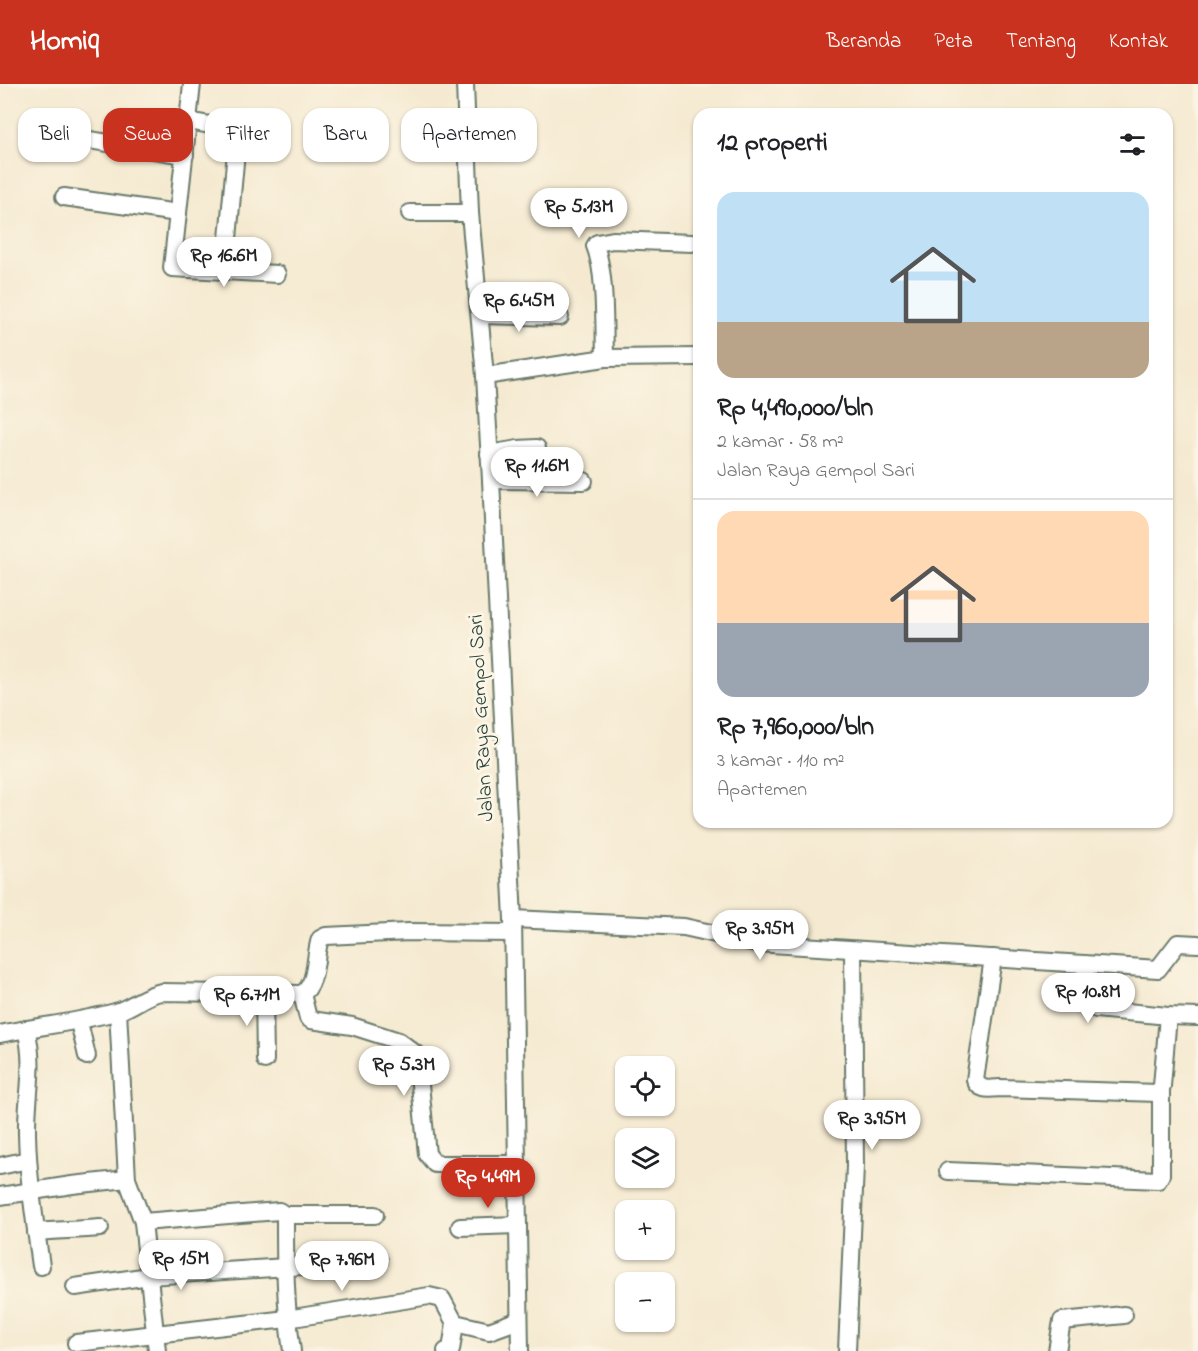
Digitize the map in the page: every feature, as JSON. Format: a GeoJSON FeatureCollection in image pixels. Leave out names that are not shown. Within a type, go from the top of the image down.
{"type":"FeatureCollection","features":[{"type":"Feature","properties":{"kind":"street"},"geometry":{"type":"LineString","coordinates":[[189,108],[192,84]]}},
{"type":"Feature","properties":{"kind":"street","name":"Jalan Raya Gempol Sari"},"geometry":{"type":"LineString","coordinates":[[465,84],[470,213],[485,376],[491,480],[513,926],[520,1351]]}},
{"type":"Feature","properties":{"kind":"street"},"geometry":{"type":"LineString","coordinates":[[193,123],[238,130],[225,271]]}},
{"type":"Feature","properties":{"kind":"street"},"geometry":{"type":"LineString","coordinates":[[183,162],[172,268],[277,274]]}},
{"type":"Feature","properties":{"kind":"street"},"geometry":{"type":"LineString","coordinates":[[64,197],[178,213]]}},
{"type":"Feature","properties":{"kind":"street"},"geometry":{"type":"LineString","coordinates":[[410,213],[470,213]]}},
{"type":"Feature","properties":{"kind":"street"},"geometry":{"type":"LineString","coordinates":[[605,358],[602,296],[598,254],[595,246],[597,243],[613,240],[692,243]]}},
{"type":"Feature","properties":{"kind":"street"},"geometry":{"type":"LineString","coordinates":[[480,315],[560,317]]}},
{"type":"Feature","properties":{"kind":"street"},"geometry":{"type":"LineString","coordinates":[[485,376],[605,358],[693,357]]}},
{"type":"Feature","properties":{"kind":"street"},"geometry":{"type":"LineString","coordinates":[[489,454],[537,448]]}},
{"type":"Feature","properties":{"kind":"street"},"geometry":{"type":"LineString","coordinates":[[491,480],[584,481]]}},
{"type":"Feature","properties":{"kind":"street"},"geometry":{"type":"LineString","coordinates":[[0,1034],[79,1022],[118,1011],[147,995],[170,990],[302,994],[311,986],[317,947],[320,939],[326,936],[513,926],[684,927],[756,943],[1158,969],[1178,943],[1198,944]]}},
{"type":"Feature","properties":{"kind":"street"},"geometry":{"type":"LineString","coordinates":[[847,1351],[855,1166],[853,950]]}},
{"type":"Feature","properties":{"kind":"street"},"geometry":{"type":"LineString","coordinates":[[993,958],[975,1080],[978,1086],[984,1089],[1154,1093],[1161,1090]]}},
{"type":"Feature","properties":{"kind":"street"},"geometry":{"type":"LineString","coordinates":[[1084,964],[1091,1004],[1096,1009],[1198,1017]]}},
{"type":"Feature","properties":{"kind":"street"},"geometry":{"type":"LineString","coordinates":[[264,993],[265,1060]]}},
{"type":"Feature","properties":{"kind":"street"},"geometry":{"type":"LineString","coordinates":[[302,994],[308,1018],[311,1020],[352,1026],[399,1041],[417,1054],[428,1154],[435,1164],[517,1164]]}},
{"type":"Feature","properties":{"kind":"street"},"geometry":{"type":"LineString","coordinates":[[118,1011],[128,1179],[143,1222],[157,1343]]}},
{"type":"Feature","properties":{"kind":"street"},"geometry":{"type":"LineString","coordinates":[[948,1171],[1158,1180],[1161,1175],[1161,1090],[1168,1016]]}},
{"type":"Feature","properties":{"kind":"street"},"geometry":{"type":"LineString","coordinates":[[79,1022],[87,1056]]}},
{"type":"Feature","properties":{"kind":"street"},"geometry":{"type":"LineString","coordinates":[[26,1029],[32,1064],[27,1123],[28,1160],[41,1266]]}},
{"type":"Feature","properties":{"kind":"street"},"geometry":{"type":"LineString","coordinates":[[0,1166],[28,1160]]}},
{"type":"Feature","properties":{"kind":"street"},"geometry":{"type":"LineString","coordinates":[[0,1196],[128,1179]]}},
{"type":"Feature","properties":{"kind":"street"},"geometry":{"type":"LineString","coordinates":[[143,1222],[279,1211],[285,1215],[375,1215]]}},
{"type":"Feature","properties":{"kind":"street"},"geometry":{"type":"LineString","coordinates":[[285,1215],[287,1319],[292,1351]]}},
{"type":"Feature","properties":{"kind":"street"},"geometry":{"type":"LineString","coordinates":[[460,1227],[518,1225]]}},
{"type":"Feature","properties":{"kind":"street"},"geometry":{"type":"LineString","coordinates":[[36,1232],[63,1229],[69,1232],[100,1228]]}},
{"type":"Feature","properties":{"kind":"street"},"geometry":{"type":"LineString","coordinates":[[75,1287],[149,1276],[379,1261]]}},
{"type":"Feature","properties":{"kind":"street"},"geometry":{"type":"LineString","coordinates":[[76,1343],[157,1343],[429,1296],[442,1299],[455,1323],[451,1350],[446,1351]]}},
{"type":"Feature","properties":{"kind":"street"},"geometry":{"type":"LineString","coordinates":[[1057,1351],[1062,1321],[1124,1315]]}},
{"type":"Feature","properties":{"kind":"street"},"geometry":{"type":"LineString","coordinates":[[455,1323],[489,1331],[519,1320]]}}]}
